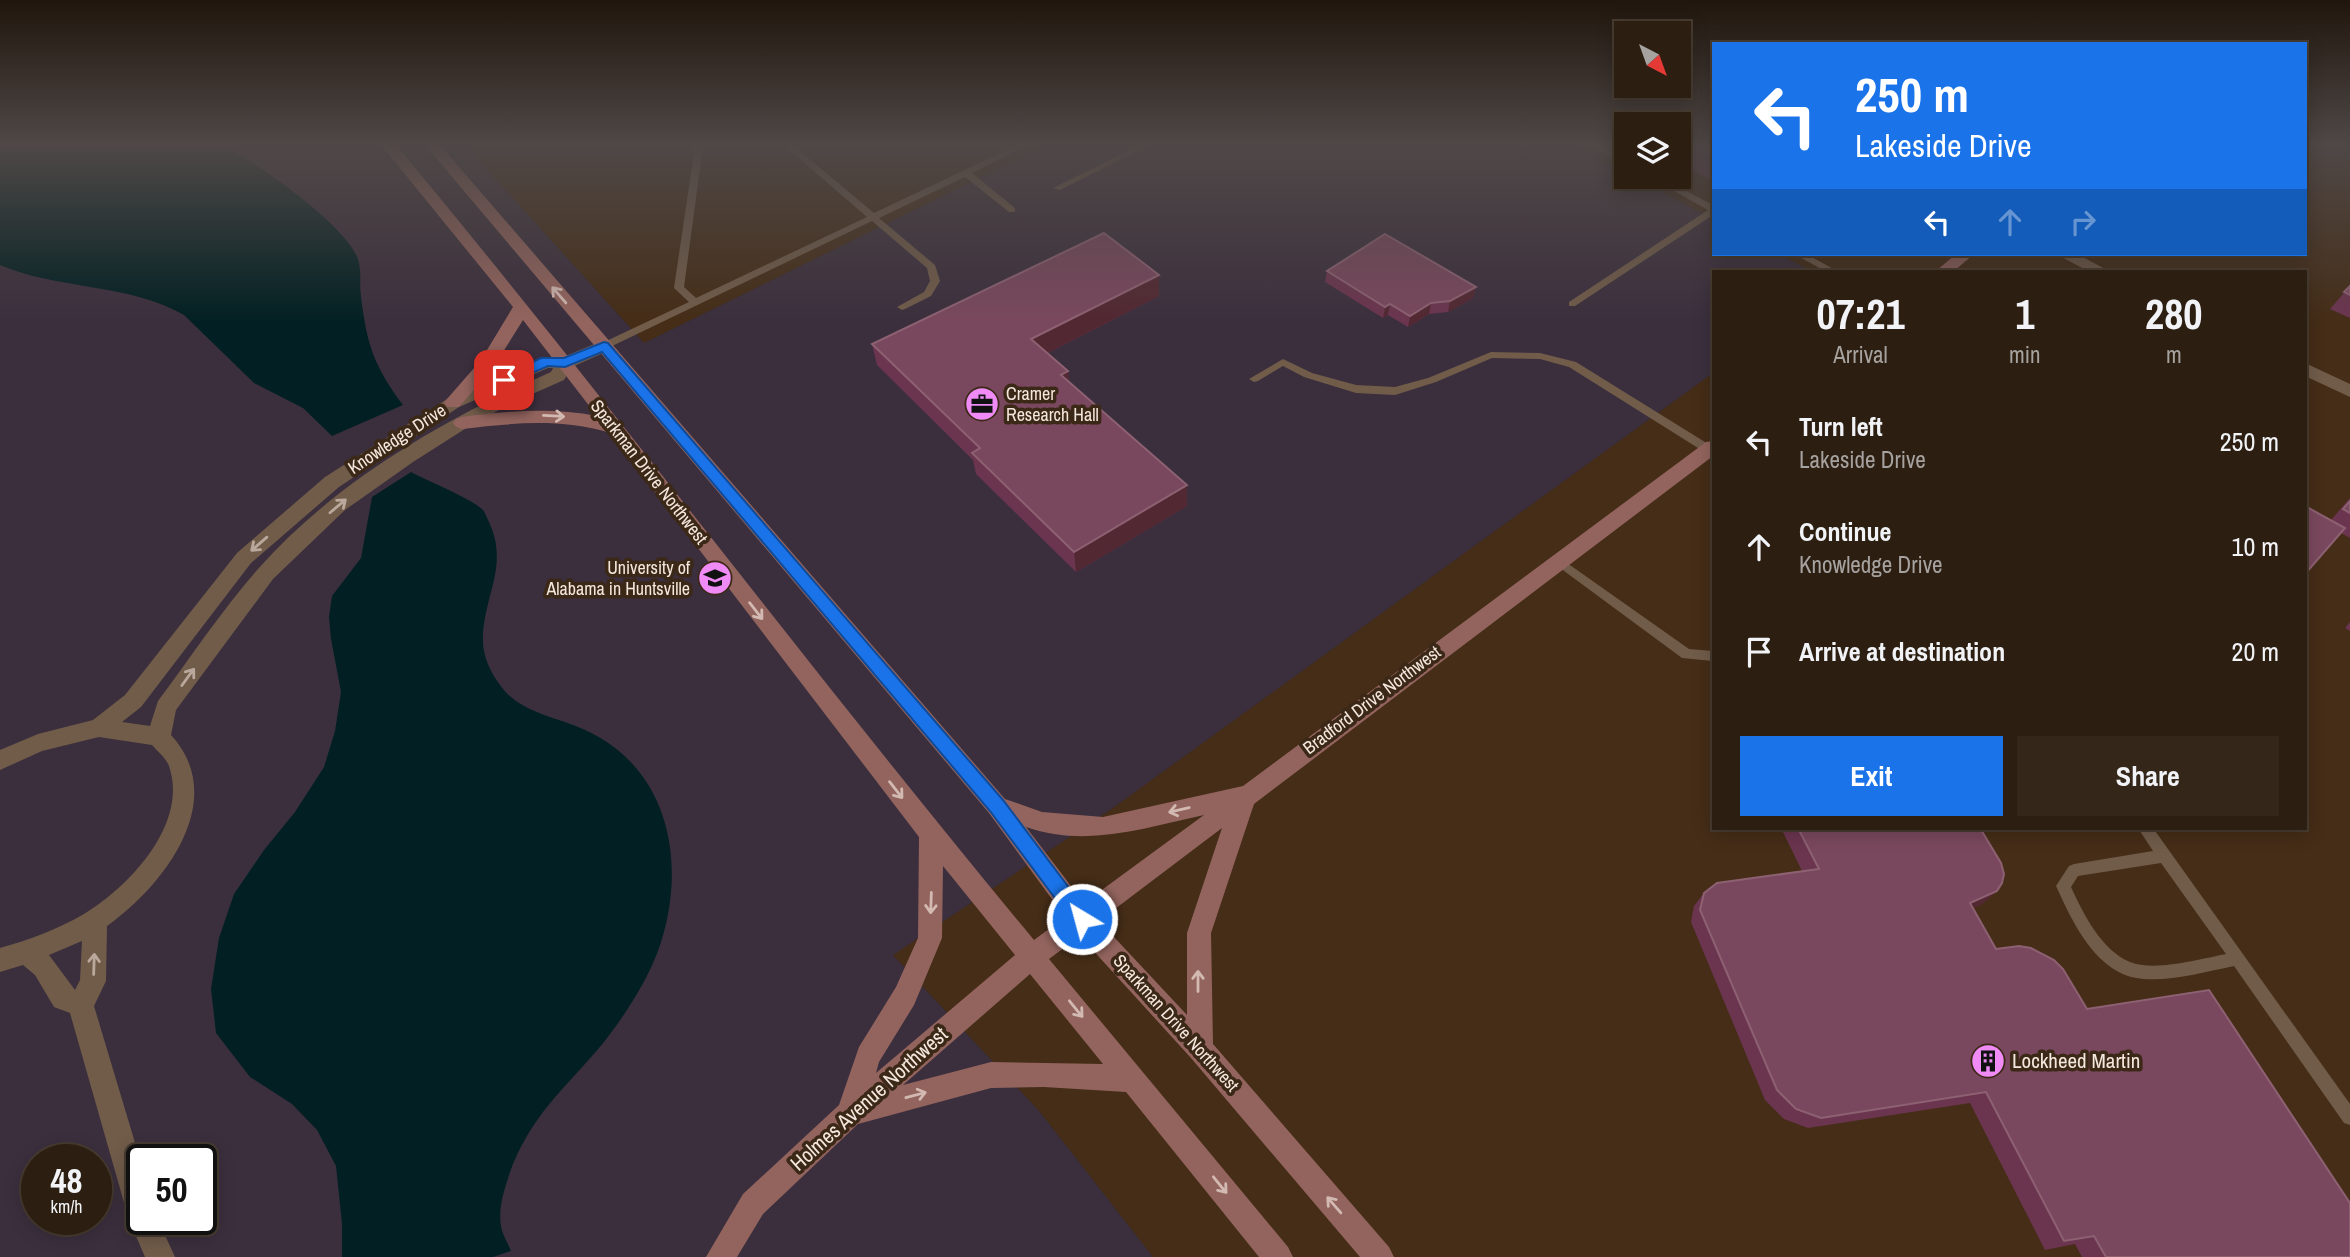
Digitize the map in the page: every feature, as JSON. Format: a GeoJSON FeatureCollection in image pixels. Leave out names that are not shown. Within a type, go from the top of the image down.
{"type":"FeatureCollection","features":[{"type":"Feature","properties":{"kind":"main road","name":"Sparkman Drive Northwest"},"geometry":{"type":"LineString","coordinates":[[437,205],[522,307],[931,834],[1278,1257]]}},
{"type":"Feature","properties":{"kind":"main road","name":"Sparkman Drive Northwest"},"geometry":{"type":"LineString","coordinates":[[483,205],[997,806],[1082,919],[1200,1049],[1379,1257]]}},
{"type":"Feature","properties":{"kind":"main road"},"geometry":{"type":"LineString","coordinates":[[1945,270],[1963,256]]}},
{"type":"Feature","properties":{"kind":"main road"},"geometry":{"type":"LineString","coordinates":[[453,403],[486,364],[522,307]]}},
{"type":"Feature","properties":{"kind":"main road"},"geometry":{"type":"LineString","coordinates":[[462,423],[550,415],[596,420],[615,428]]}},
{"type":"Feature","properties":{"kind":"main road","name":"Bradford Drive Northwest"},"geometry":{"type":"LineString","coordinates":[[1033,956],[1245,794],[1712,448]]}},
{"type":"Feature","properties":{"kind":"main road"},"geometry":{"type":"LineString","coordinates":[[997,806],[1042,822],[1103,827],[1245,794]]}},
{"type":"Feature","properties":{"kind":"main road"},"geometry":{"type":"LineString","coordinates":[[1200,1049],[1199,933],[1245,794]]}},
{"type":"Feature","properties":{"kind":"main road"},"geometry":{"type":"LineString","coordinates":[[850,1113],[868,1056],[905,996],[930,938],[931,834]]}},
{"type":"Feature","properties":{"kind":"main road","name":"Holmes Avenue Northwest"},"geometry":{"type":"LineString","coordinates":[[721,1257],[753,1204],[850,1113],[1033,956]]}},
{"type":"Feature","properties":{"kind":"main road"},"geometry":{"type":"LineString","coordinates":[[850,1113],[990,1075],[1044,1074],[1134,1079]]}},
{"type":"Feature","properties":{"kind":"street"},"geometry":{"type":"LineString","coordinates":[[2068,256],[2099,270]]}},
{"type":"Feature","properties":{"kind":"street"},"geometry":{"type":"LineString","coordinates":[[565,363],[604,346]]}},
{"type":"Feature","properties":{"kind":"street","name":"Knowledge Drive"},"geometry":{"type":"LineString","coordinates":[[99,728],[133,701],[244,558],[332,482],[453,403],[546,362],[565,363],[558,376],[506,399],[462,423],[406,457],[338,505],[266,574],[166,707],[159,737]]}},
{"type":"Feature","properties":{"kind":"street"},"geometry":{"type":"LineString","coordinates":[[2307,370],[2350,391]]}},
{"type":"Feature","properties":{"kind":"street"},"geometry":{"type":"LineString","coordinates":[[0,760],[38,743],[99,728],[159,737],[179,762],[186,793],[176,830],[150,870],[95,920],[27,953],[0,960]]}},
{"type":"Feature","properties":{"kind":"street"},"geometry":{"type":"LineString","coordinates":[[95,920],[93,981],[81,1006],[126,1162]]}},
{"type":"Feature","properties":{"kind":"street"},"geometry":{"type":"LineString","coordinates":[[27,953],[44,967],[63,998],[81,1006]]}},
{"type":"Feature","properties":{"kind":"street"},"geometry":{"type":"LineString","coordinates":[[150,1235],[160,1257]]}},
{"type":"Feature","properties":{"kind":"lane"},"geometry":{"type":"LineString","coordinates":[[691,205],[679,288],[695,302]]}},
{"type":"Feature","properties":{"kind":"lane"},"geometry":{"type":"LineString","coordinates":[[856,205],[932,267],[935,281],[928,294],[902,307]]}},
{"type":"Feature","properties":{"kind":"lane"},"geometry":{"type":"LineString","coordinates":[[604,346],[899,205]]}},
{"type":"Feature","properties":{"kind":"lane"},"geometry":{"type":"LineString","coordinates":[[1005,205],[1012,210]]}},
{"type":"Feature","properties":{"kind":"lane"},"geometry":{"type":"LineString","coordinates":[[1572,304],[1712,211]]}},
{"type":"Feature","properties":{"kind":"lane"},"geometry":{"type":"LineString","coordinates":[[1802,256],[1830,270]]}},
{"type":"Feature","properties":{"kind":"lane"},"geometry":{"type":"LineString","coordinates":[[1254,379],[1283,362],[1307,375],[1356,389],[1395,391],[1432,380],[1491,355],[1540,356],[1572,364],[1712,448]]}},
{"type":"Feature","properties":{"kind":"lane"},"geometry":{"type":"LineString","coordinates":[[1560,562],[1686,654],[1712,656]]}},
{"type":"Feature","properties":{"kind":"lane"},"geometry":{"type":"LineString","coordinates":[[2146,830],[2350,1117]]}},
{"type":"Feature","properties":{"kind":"lane"},"geometry":{"type":"LineString","coordinates":[[2163,856],[2074,870],[2063,886],[2080,922],[2110,959],[2139,972],[2239,958]]}},
{"type":"Feature","properties":{"kind":"shaded area","name":"University of Alabama in Huntsville"},"geometry":{"type":"Polygon","coordinates":[[[0,205],[519,205],[644,343],[925,205],[1686,205],[1712,218],[1712,256],[1783,256],[1809,270],[1712,270],[1712,374],[1113,808],[893,955],[1040,1112],[1153,1257],[0,1257],[0,205]]]}},
{"type":"Feature","properties":{"kind":"shaded area"},"geometry":{"type":"Polygon","coordinates":[[[519,205],[925,205],[644,343],[519,205]]]}},
{"type":"Feature","properties":{"kind":"shaded area"},"geometry":{"type":"Polygon","coordinates":[[[1686,205],[1712,205],[1712,218],[1686,205]]]}},
{"type":"Feature","properties":{"kind":"shaded area"},"geometry":{"type":"Polygon","coordinates":[[[2307,205],[2350,205],[2350,1257],[1153,1257],[1040,1112],[893,955],[1113,808],[1712,374],[1712,830],[2307,830],[2307,270],[1809,270],[1783,256],[2307,256],[2307,205]]]}},
{"type":"Feature","properties":{"kind":"water"},"geometry":{"type":"Polygon","coordinates":[[[0,205],[309,205],[336,229],[358,259],[360,292],[369,342],[385,378],[403,405],[332,436],[303,408],[254,383],[184,315],[140,297],[45,279],[0,265],[0,205]]]}},
{"type":"Feature","properties":{"kind":"water"},"geometry":{"type":"Polygon","coordinates":[[[411,472],[475,504],[483,510],[489,522],[497,554],[494,582],[486,611],[483,647],[497,680],[517,702],[538,713],[583,729],[613,746],[636,768],[654,794],[665,824],[671,855],[667,919],[653,963],[612,1032],[550,1103],[527,1135],[509,1175],[501,1206],[502,1229],[511,1251],[493,1257],[342,1257],[342,1224],[336,1166],[317,1130],[292,1104],[250,1077],[216,1033],[211,989],[219,938],[234,894],[264,850],[295,812],[324,767],[335,731],[341,692],[331,639],[329,617],[332,596],[361,558],[372,497],[411,472]]]}},
{"type":"Feature","properties":{"kind":"building","name":"Cramer Research Hall"},"geometry":{"type":"Polygon","coordinates":[[[1104,233],[1159,275],[1031,339],[1068,371],[1061,375],[1187,485],[1074,552],[972,453],[980,448],[872,344],[1104,233]]]}},
{"type":"Feature","properties":{"kind":"building"},"geometry":{"type":"Polygon","coordinates":[[[1385,234],[1476,287],[1450,301],[1431,303],[1410,316],[1390,304],[1385,307],[1327,271],[1385,234]]]}},
{"type":"Feature","properties":{"kind":"building"},"geometry":{"type":"Polygon","coordinates":[[[2350,501],[2350,513],[2343,509],[2350,501]]]}},
{"type":"Feature","properties":{"kind":"building"},"geometry":{"type":"Polygon","coordinates":[[[2307,507],[2345,528],[2307,572],[2307,507]]]}},
{"type":"Feature","properties":{"kind":"building","name":"Lockheed Martin"},"geometry":{"type":"Polygon","coordinates":[[[1799,830],[1981,830],[2001,863],[2004,874],[1997,891],[1970,903],[1996,949],[2019,946],[2031,948],[2054,960],[2063,969],[2087,1009],[2209,990],[2350,1203],[2350,1257],[2106,1257],[2094,1236],[2064,1241],[1986,1092],[1821,1118],[1796,1109],[1777,1090],[1700,910],[1704,893],[1717,883],[1819,869],[1799,830]]]}},
{"type":"Feature","properties":{"kind":"place","name":"Cramer Research Hall"},"geometry":{"type":"Point","coordinates":[982,404]}},
{"type":"Feature","properties":{"kind":"place","name":"University of Alabama in Huntsville"},"geometry":{"type":"Point","coordinates":[715,578]}},
{"type":"Feature","properties":{"kind":"place","name":"Lockheed Martin"},"geometry":{"type":"Point","coordinates":[1988,1061]}},
{"type":"Feature","properties":{"kind":"route"},"geometry":{"type":"LineString","coordinates":[[504,380],[546,362],[565,363],[604,346],[997,806],[1082,919]]}}]}
